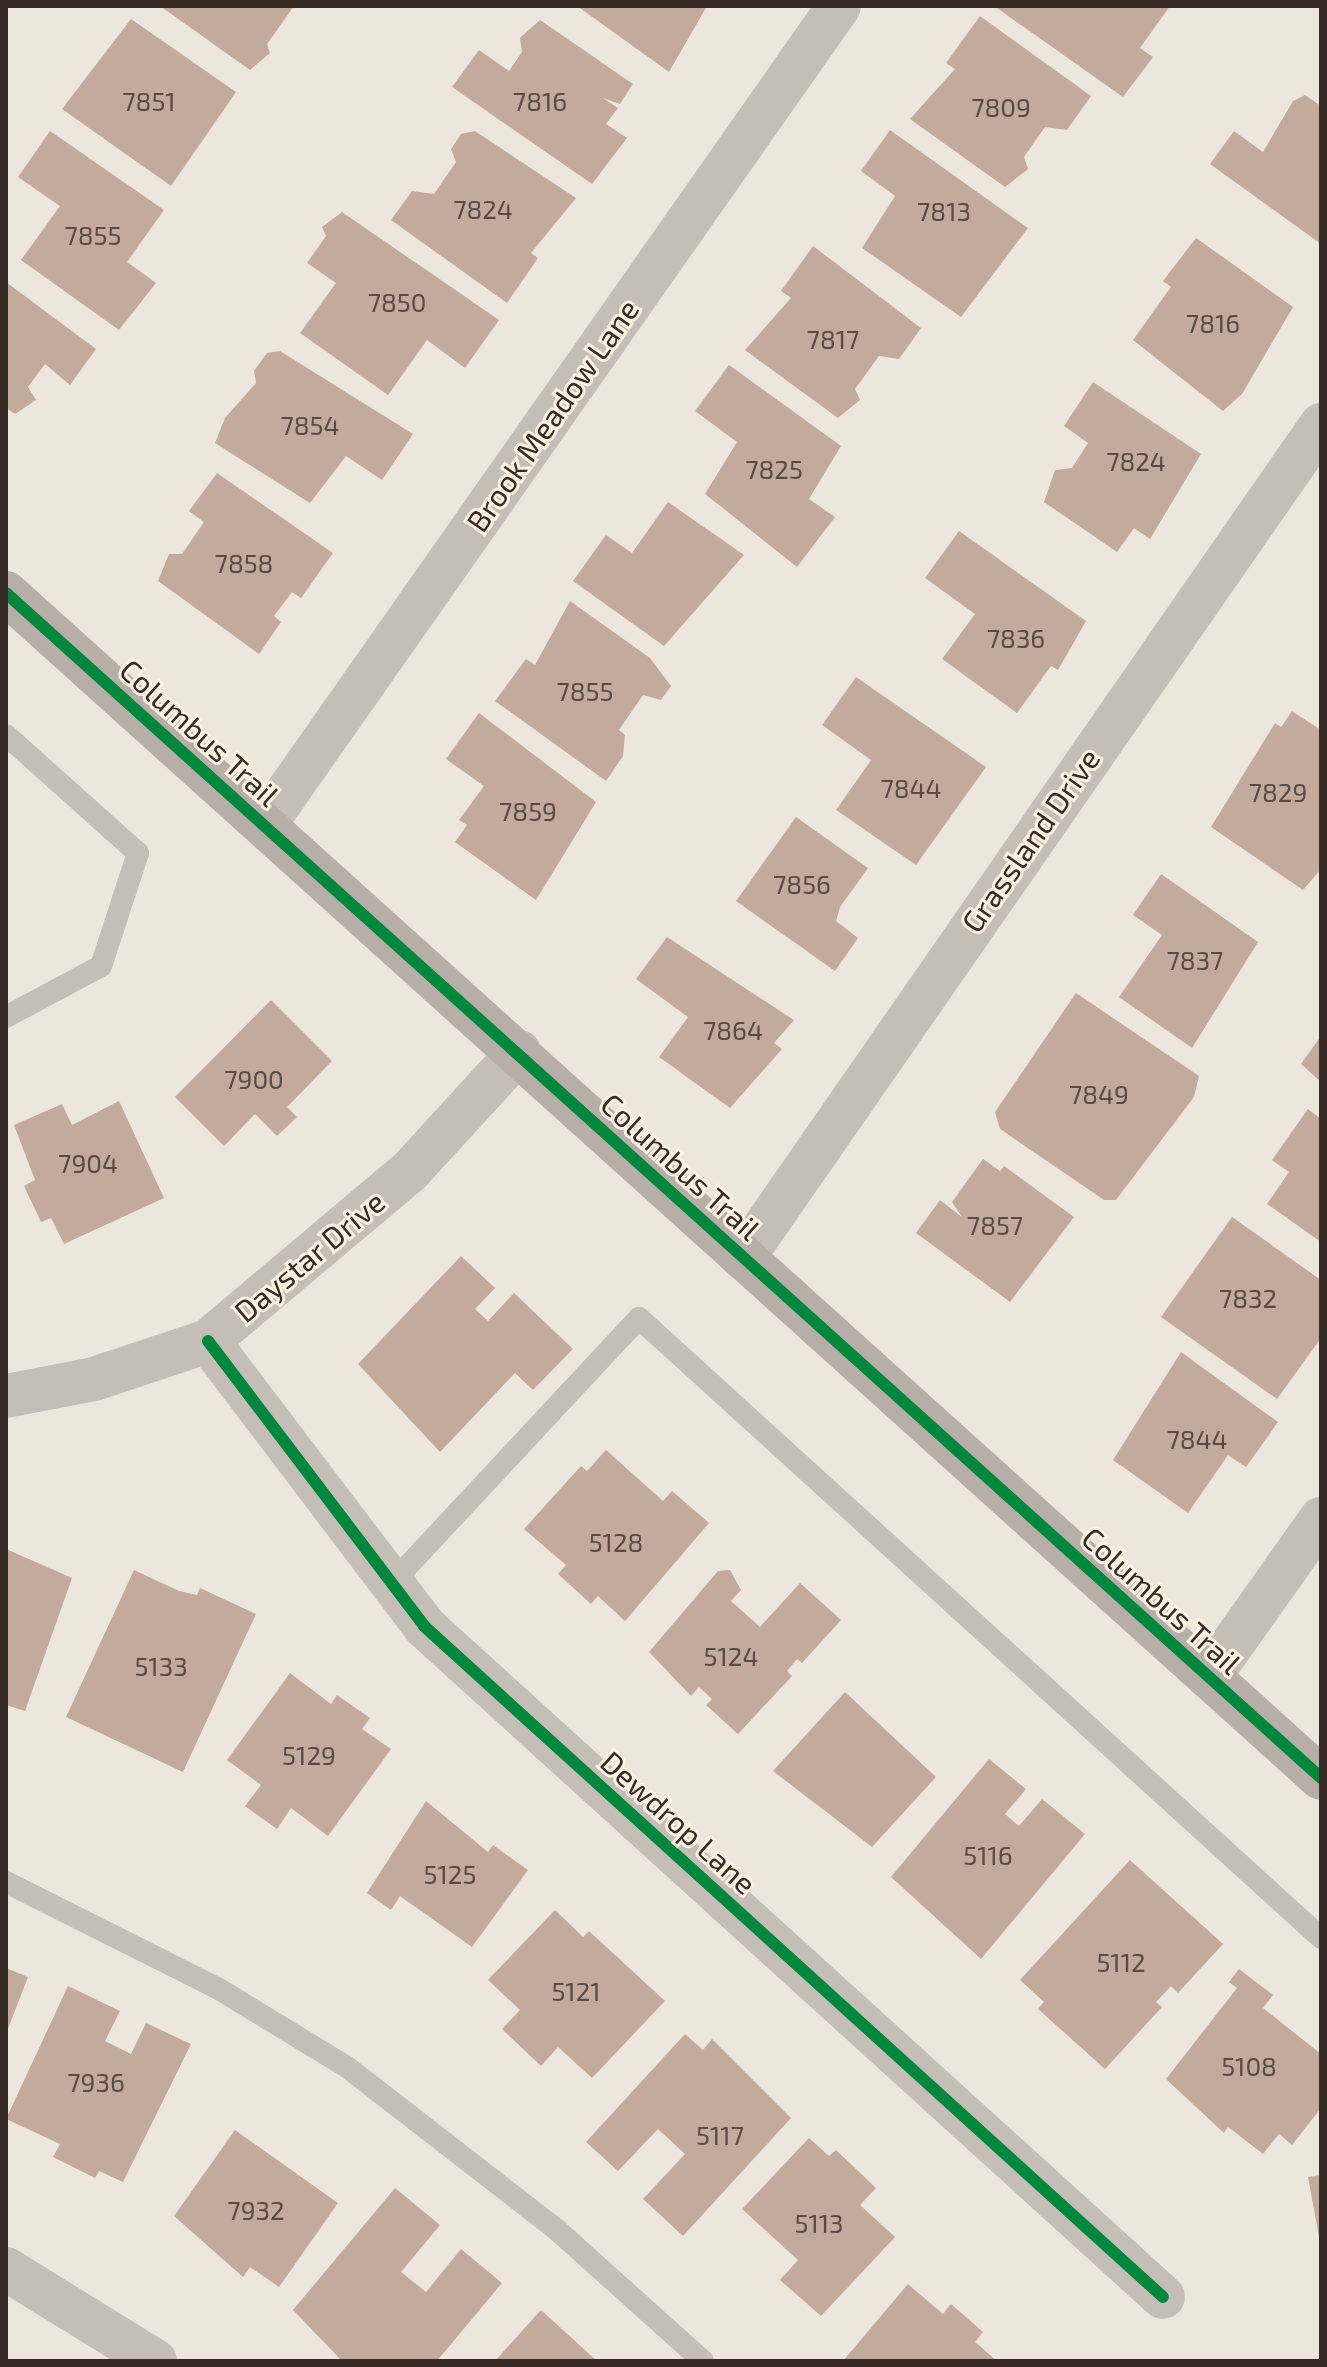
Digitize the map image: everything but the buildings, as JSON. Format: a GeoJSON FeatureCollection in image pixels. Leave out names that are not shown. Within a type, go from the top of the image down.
{"type":"FeatureCollection","features":[{"type":"Feature","properties":{"kind":"street","name":"Brook Meadow Lane"},"geometry":{"type":"LineString","coordinates":[[265,824],[839,6]]}},
{"type":"Feature","properties":{"kind":"street","name":"Grassland Drive"},"geometry":{"type":"LineString","coordinates":[[743,1258],[1321,425]]}},
{"type":"Feature","properties":{"kind":"street","name":"Columbus Trail"},"geometry":{"type":"LineString","coordinates":[[6,593],[519,1052],[1321,1778]]}},
{"type":"Feature","properties":{"kind":"street","name":"Daystar Drive"},"geometry":{"type":"LineString","coordinates":[[6,1396],[94,1379],[208,1341],[409,1172],[519,1052]]}},
{"type":"Feature","properties":{"kind":"street","name":"Dewdrop Lane"},"geometry":{"type":"LineString","coordinates":[[208,1341],[424,1626],[1163,2297]]}},
{"type":"Feature","properties":{"kind":"street"},"geometry":{"type":"LineString","coordinates":[[1209,1677],[1321,1519]]}},
{"type":"Feature","properties":{"kind":"street"},"geometry":{"type":"LineString","coordinates":[[6,2269],[155,2361]]}},
{"type":"Feature","properties":{"kind":"lane"},"geometry":{"type":"LineString","coordinates":[[6,735],[138,853],[101,966],[6,1017]]}},
{"type":"Feature","properties":{"kind":"lane"},"geometry":{"type":"LineString","coordinates":[[390,1585],[639,1318],[1321,1938]]}},
{"type":"Feature","properties":{"kind":"lane"},"geometry":{"type":"LineString","coordinates":[[6,1882],[219,1989],[347,2067],[557,2230],[703,2361]]}},
{"type":"Feature","properties":{"kind":"cycle path"},"geometry":{"type":"LineString","coordinates":[[6,593],[1321,1778]]}},
{"type":"Feature","properties":{"kind":"cycle path"},"geometry":{"type":"LineString","coordinates":[[208,1341],[424,1626],[1163,2297]]}}]}
